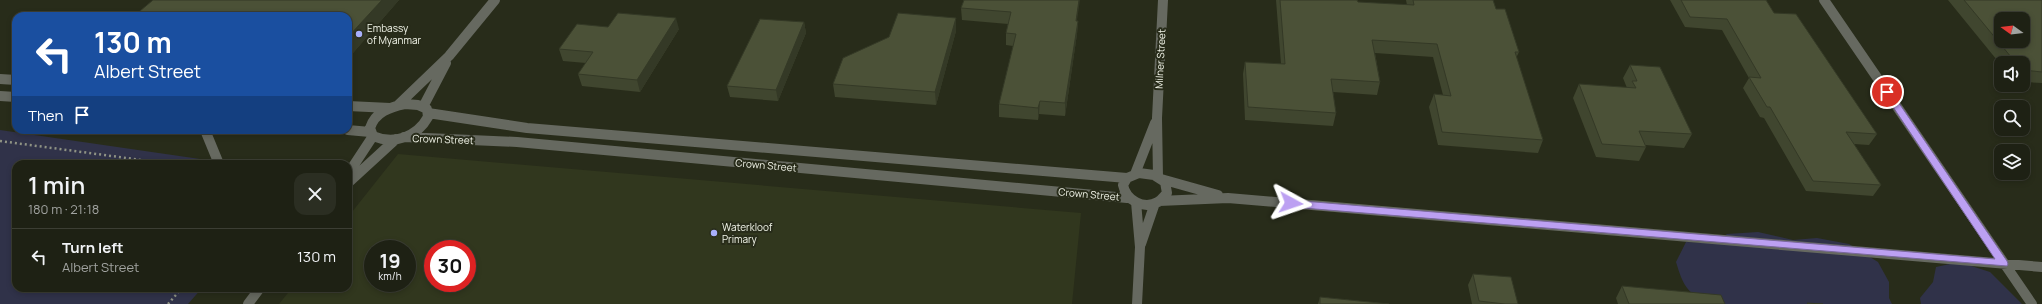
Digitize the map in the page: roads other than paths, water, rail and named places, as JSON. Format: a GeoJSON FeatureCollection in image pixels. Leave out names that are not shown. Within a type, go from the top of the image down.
{"type":"FeatureCollection","features":[{"type":"Feature","properties":{"kind":"street"},"geometry":{"type":"LineString","coordinates":[[352,167],[371,134],[370,124],[373,119],[394,106],[449,56],[495,0]]}},
{"type":"Feature","properties":{"kind":"street","name":"Milner Street"},"geometry":{"type":"LineString","coordinates":[[1160,178],[1157,118],[1163,0]]}},
{"type":"Feature","properties":{"kind":"street"},"geometry":{"type":"LineString","coordinates":[[1824,0],[2003,264],[2032,304]]}},
{"type":"Feature","properties":{"kind":"street"},"geometry":{"type":"LineString","coordinates":[[352,180],[400,138],[423,126],[427,122],[426,110],[449,56]]}},
{"type":"Feature","properties":{"kind":"street"},"geometry":{"type":"LineString","coordinates":[[0,79],[12,80]]}},
{"type":"Feature","properties":{"kind":"street"},"geometry":{"type":"LineString","coordinates":[[0,96],[12,97]]}},
{"type":"Feature","properties":{"kind":"street","name":"Crown Street"},"geometry":{"type":"LineString","coordinates":[[394,106],[412,104],[426,110],[527,128],[1131,176]]}},
{"type":"Feature","properties":{"kind":"street"},"geometry":{"type":"LineString","coordinates":[[352,106],[394,106]]}},
{"type":"Feature","properties":{"kind":"street","name":"Milner Street"},"geometry":{"type":"LineString","coordinates":[[1131,176],[1157,118]]}},
{"type":"Feature","properties":{"kind":"street"},"geometry":{"type":"LineString","coordinates":[[517,142],[527,128]]}},
{"type":"Feature","properties":{"kind":"street"},"geometry":{"type":"LineString","coordinates":[[352,131],[371,134]]}},
{"type":"Feature","properties":{"kind":"street"},"geometry":{"type":"LineString","coordinates":[[207,134],[217,160]]}},
{"type":"Feature","properties":{"kind":"street","name":"Crown Street"},"geometry":{"type":"LineString","coordinates":[[371,134],[382,140],[400,138],[517,142],[1132,200]]}},
{"type":"Feature","properties":{"kind":"street"},"geometry":{"type":"LineString","coordinates":[[1137,304],[1140,247],[1132,200],[1123,187],[1131,176],[1145,173],[1228,198]]}},
{"type":"Feature","properties":{"kind":"street"},"geometry":{"type":"LineString","coordinates":[[1140,247],[1157,202],[1167,193],[1166,186],[1160,178]]}},
{"type":"Feature","properties":{"kind":"street"},"geometry":{"type":"LineString","coordinates":[[1132,200],[1145,204],[1228,198],[2042,267]]}},
{"type":"Feature","properties":{"kind":"street"},"geometry":{"type":"LineString","coordinates":[[248,304],[257,292]]}},
{"type":"Feature","properties":{"kind":"place","name":"Embassy of Myanmar"},"geometry":{"type":"Point","coordinates":[359,34]}},
{"type":"Feature","properties":{"kind":"place","name":"Waterkloof Primary"},"geometry":{"type":"Point","coordinates":[714,233]}}]}
